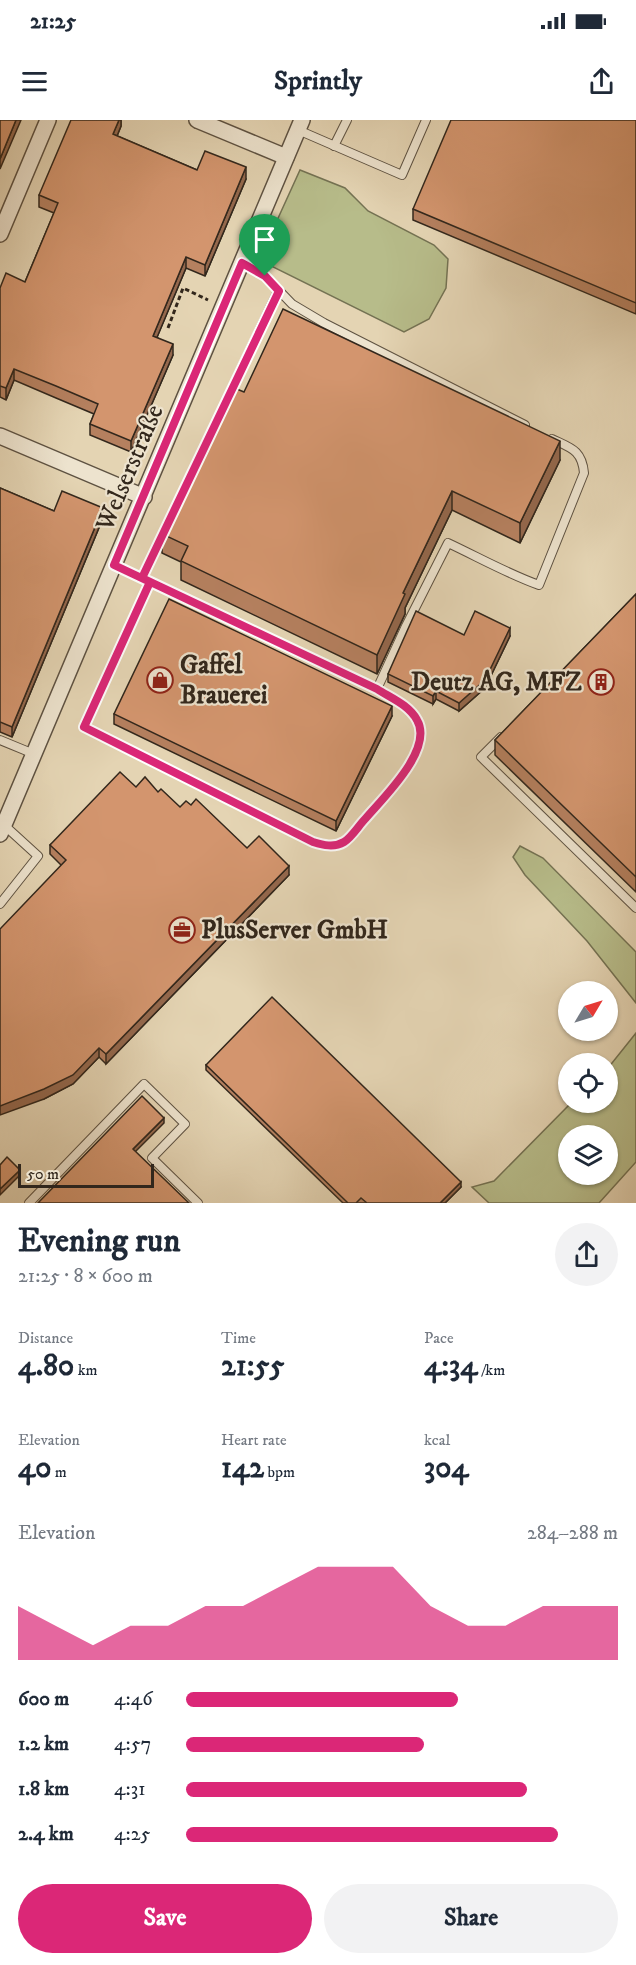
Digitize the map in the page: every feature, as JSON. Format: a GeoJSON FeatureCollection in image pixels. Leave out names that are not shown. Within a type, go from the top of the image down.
{"type":"FeatureCollection","features":[{"type":"Feature","properties":{"kind":"street"},"geometry":{"type":"LineString","coordinates":[[0,234],[48,120]]}},
{"type":"Feature","properties":{"kind":"street"},"geometry":{"type":"LineString","coordinates":[[197,120],[286,157]]}},
{"type":"Feature","properties":{"kind":"street","name":"Welserstraße"},"geometry":{"type":"LineString","coordinates":[[2,829],[300,125]]}},
{"type":"Feature","properties":{"kind":"street"},"geometry":{"type":"LineString","coordinates":[[0,436],[144,496]]}},
{"type":"Feature","properties":{"kind":"lane"},"geometry":{"type":"LineString","coordinates":[[334,146],[346,120]]}},
{"type":"Feature","properties":{"kind":"lane"},"geometry":{"type":"LineString","coordinates":[[300,125],[334,146],[402,175],[426,120]]}},
{"type":"Feature","properties":{"kind":"lane"},"geometry":{"type":"LineString","coordinates":[[242,263],[265,276],[292,304],[324,323],[535,430]]}},
{"type":"Feature","properties":{"kind":"lane"},"geometry":{"type":"LineString","coordinates":[[223,407],[279,291]]}},
{"type":"Feature","properties":{"kind":"lane"},"geometry":{"type":"LineString","coordinates":[[377,689],[448,543],[500,566],[518,578],[539,585],[584,473],[578,452],[546,435]]}},
{"type":"Feature","properties":{"kind":"lane"},"geometry":{"type":"LineString","coordinates":[[114,565],[146,580],[377,689],[409,709],[418,721],[421,735],[417,750],[399,780],[344,842],[327,847],[313,842],[84,727],[146,580],[168,523]]}},
{"type":"Feature","properties":{"kind":"lane"},"geometry":{"type":"LineString","coordinates":[[506,732],[481,757],[636,908]]}},
{"type":"Feature","properties":{"kind":"lane"},"geometry":{"type":"LineString","coordinates":[[0,740],[34,754]]}},
{"type":"Feature","properties":{"kind":"lane"},"geometry":{"type":"LineString","coordinates":[[0,904],[38,856],[2,829]]}},
{"type":"Feature","properties":{"kind":"lane"},"geometry":{"type":"LineString","coordinates":[[28,1203],[144,1084],[185,1124],[152,1158],[198,1203]]}},
{"type":"Feature","properties":{"kind":"path"},"geometry":{"type":"LineString","coordinates":[[168,328],[183,288],[223,307]]}},
{"type":"Feature","properties":{"kind":"green space"},"geometry":{"type":"Polygon","coordinates":[[[300,170],[345,188],[368,211],[434,245],[448,259],[446,288],[429,319],[404,332],[259,260],[300,170]]]}},
{"type":"Feature","properties":{"kind":"green space"},"geometry":{"type":"Polygon","coordinates":[[[520,846],[543,858],[636,952],[636,1003],[587,941],[525,875],[513,857],[520,846]]]}},
{"type":"Feature","properties":{"kind":"green space"},"geometry":{"type":"Polygon","coordinates":[[[636,1033],[636,1162],[618,1182],[618,1125],[558,1125],[558,1185],[615,1185],[599,1203],[489,1203],[472,1187],[494,1181],[561,1113],[618,1113],[618,1056],[636,1033]]]}},
{"type":"Feature","properties":{"kind":"building"},"geometry":{"type":"Polygon","coordinates":[[[0,120],[16,120],[0,159],[0,120]]]}},
{"type":"Feature","properties":{"kind":"building"},"geometry":{"type":"Polygon","coordinates":[[[71,120],[119,120],[113,134],[197,170],[205,151],[246,167],[205,265],[186,257],[153,336],[173,344],[131,441],[90,424],[98,404],[56,386],[14,369],[6,388],[0,386],[0,288],[6,273],[25,282],[58,203],[39,195],[71,120]]]}},
{"type":"Feature","properties":{"kind":"building"},"geometry":{"type":"Polygon","coordinates":[[[451,120],[636,120],[636,303],[413,209],[451,120]]]}},
{"type":"Feature","properties":{"kind":"building"},"geometry":{"type":"Polygon","coordinates":[[[283,309],[560,441],[520,523],[452,491],[403,593],[405,594],[377,655],[181,561],[188,546],[162,534],[232,387],[244,392],[283,309]]]}},
{"type":"Feature","properties":{"kind":"building"},"geometry":{"type":"Polygon","coordinates":[[[0,488],[54,511],[62,491],[103,508],[12,727],[0,722],[0,488]]]}},
{"type":"Feature","properties":{"kind":"building","name":"Deutz AG, MFZ"},"geometry":{"type":"Polygon","coordinates":[[[636,594],[636,877],[495,740],[636,594]]]}},
{"type":"Feature","properties":{"kind":"building"},"geometry":{"type":"Polygon","coordinates":[[[169,599],[392,706],[336,821],[114,714],[169,599]]]}},
{"type":"Feature","properties":{"kind":"building"},"geometry":{"type":"Polygon","coordinates":[[[416,611],[464,635],[475,611],[510,628],[485,680],[459,703],[436,691],[433,696],[388,674],[416,611]]]}},
{"type":"Feature","properties":{"kind":"building"},"geometry":{"type":"Polygon","coordinates":[[[120,772],[136,787],[145,777],[158,792],[161,789],[180,807],[186,801],[191,805],[196,799],[247,848],[259,836],[289,866],[106,1054],[99,1048],[73,1075],[0,1106],[0,929],[66,860],[50,845],[120,772]]]}},
{"type":"Feature","properties":{"kind":"building"},"geometry":{"type":"Polygon","coordinates":[[[272,997],[461,1182],[440,1203],[367,1203],[361,1198],[356,1203],[348,1203],[206,1065],[272,997]]]}},
{"type":"Feature","properties":{"kind":"building"},"geometry":{"type":"Polygon","coordinates":[[[142,1096],[164,1118],[133,1149],[189,1203],[38,1203],[142,1096]]]}},
{"type":"Feature","properties":{"kind":"building"},"geometry":{"type":"Polygon","coordinates":[[[7,1157],[20,1170],[0,1189],[0,1165],[7,1157]]]}},
{"type":"Feature","properties":{"kind":"place","name":"Gaffel Brauerei"},"geometry":{"type":"Point","coordinates":[160,680]}},
{"type":"Feature","properties":{"kind":"place","name":"Deutz AG, MFZ"},"geometry":{"type":"Point","coordinates":[601,682]}},
{"type":"Feature","properties":{"kind":"place","name":"PlusServer GmbH"},"geometry":{"type":"Point","coordinates":[182,930]}},
{"type":"Feature","properties":{"kind":"route"},"geometry":{"type":"LineString","coordinates":[[242,263],[265,276],[279,291],[142,578],[377,689],[409,709],[418,721],[421,735],[417,750],[399,780],[344,842],[327,847],[84,727],[150,582],[114,565],[242,263]]}}]}
